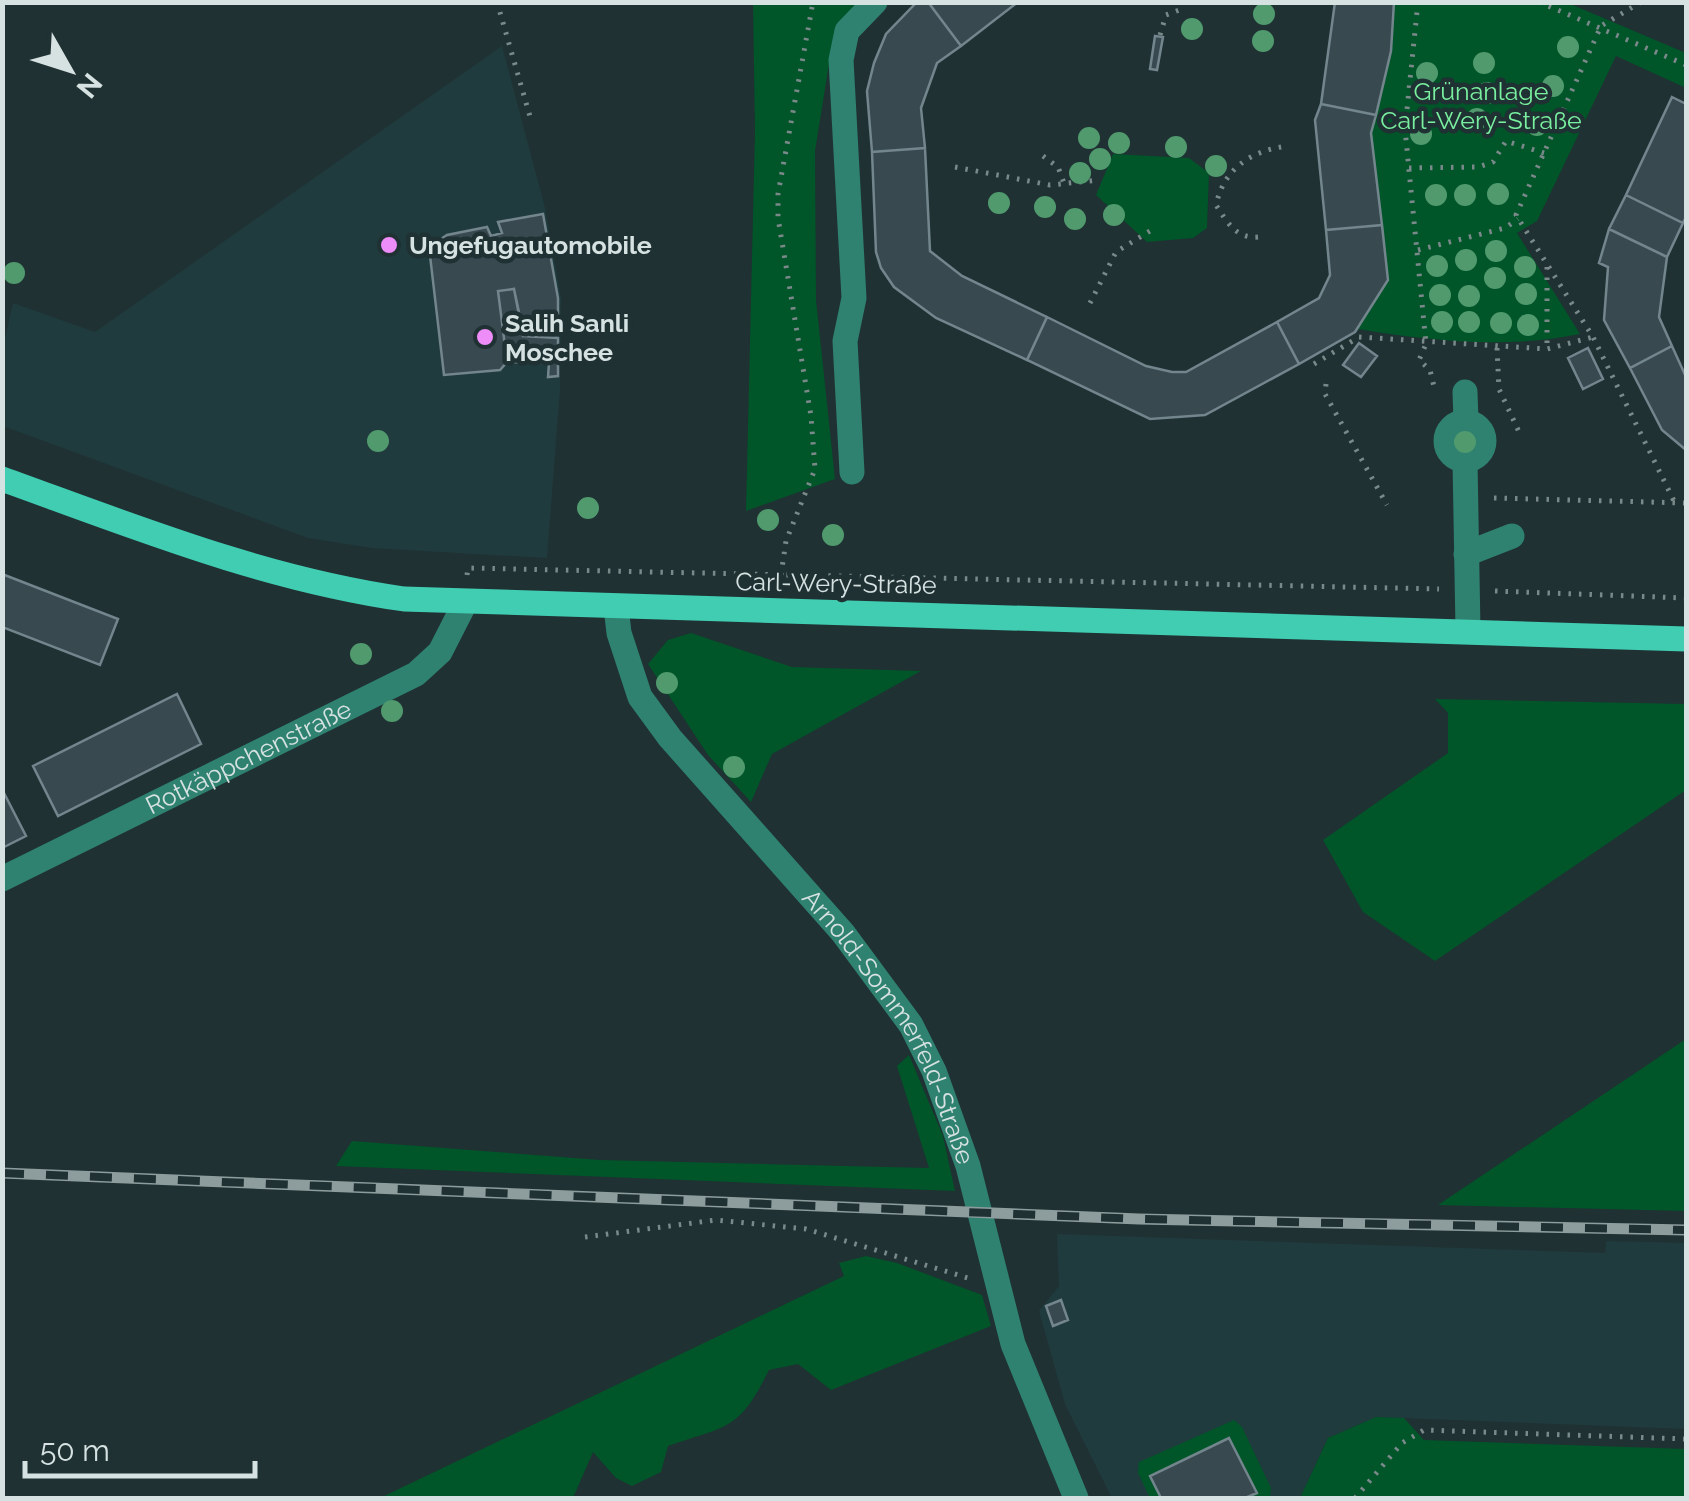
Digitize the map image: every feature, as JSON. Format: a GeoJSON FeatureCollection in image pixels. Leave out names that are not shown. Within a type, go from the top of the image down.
{"type":"FeatureCollection","features":[{"type":"Feature","properties":{"kind":"main road","name":"Carl-Wery-Straße"},"geometry":{"type":"LineString","coordinates":[[2,478],[183,545],[281,576],[368,594],[465,603],[1686,639]]}},
{"type":"Feature","properties":{"kind":"street"},"geometry":{"type":"LineString","coordinates":[[852,472],[844,341],[854,298],[841,60],[847,32],[875,2]]}},
{"type":"Feature","properties":{"kind":"street"},"geometry":{"type":"LineString","coordinates":[[1466,392],[1460,423],[1481,430],[1484,443],[1478,456],[1466,461],[1468,630]]}},
{"type":"Feature","properties":{"kind":"street"},"geometry":{"type":"LineString","coordinates":[[1466,554],[1512,536]]}},
{"type":"Feature","properties":{"kind":"street","name":"Rotkäppchenstraße"},"geometry":{"type":"LineString","coordinates":[[2,879],[416,674],[440,652],[465,603]]}},
{"type":"Feature","properties":{"kind":"street","name":"Arnold-Sommerfeld-Straße"},"geometry":{"type":"LineString","coordinates":[[616,607],[619,633],[640,697],[670,738],[843,933],[911,1026],[951,1114],[1013,1344],[1076,1498]]}},
{"type":"Feature","properties":{"kind":"path"},"geometry":{"type":"LineString","coordinates":[[497,2],[531,120]]}},
{"type":"Feature","properties":{"kind":"path"},"geometry":{"type":"LineString","coordinates":[[781,575],[786,542],[815,469],[778,194],[813,2]]}},
{"type":"Feature","properties":{"kind":"path"},"geometry":{"type":"LineString","coordinates":[[1418,2],[1404,129],[1426,344],[1419,360],[1430,370],[1437,398],[1460,423]]}},
{"type":"Feature","properties":{"kind":"path"},"geometry":{"type":"LineString","coordinates":[[1540,2],[1686,65]]}},
{"type":"Feature","properties":{"kind":"path"},"geometry":{"type":"LineString","coordinates":[[1641,2],[1601,26],[1516,215],[1593,337],[1675,503]]}},
{"type":"Feature","properties":{"kind":"path"},"geometry":{"type":"LineString","coordinates":[[1180,17],[1182,6]]}},
{"type":"Feature","properties":{"kind":"path"},"geometry":{"type":"LineString","coordinates":[[1160,35],[1166,15],[1182,6]]}},
{"type":"Feature","properties":{"kind":"path"},"geometry":{"type":"LineString","coordinates":[[1409,168],[1478,168],[1493,162],[1506,141],[1544,153]]}},
{"type":"Feature","properties":{"kind":"path"},"geometry":{"type":"LineString","coordinates":[[1258,238],[1246,238],[1234,230],[1216,205],[1221,182],[1237,166],[1268,148],[1287,146]]}},
{"type":"Feature","properties":{"kind":"path"},"geometry":{"type":"LineString","coordinates":[[1044,156],[1058,167],[1064,184]]}},
{"type":"Feature","properties":{"kind":"path"},"geometry":{"type":"LineString","coordinates":[[954,167],[1022,182],[1064,184],[1099,180]]}},
{"type":"Feature","properties":{"kind":"path"},"geometry":{"type":"LineString","coordinates":[[1418,250],[1506,228],[1518,220]]}},
{"type":"Feature","properties":{"kind":"path"},"geometry":{"type":"LineString","coordinates":[[1090,303],[1116,252],[1154,230]]}},
{"type":"Feature","properties":{"kind":"path"},"geometry":{"type":"LineString","coordinates":[[1547,265],[1547,349]]}},
{"type":"Feature","properties":{"kind":"path"},"geometry":{"type":"LineString","coordinates":[[1314,364],[1360,336],[1426,344],[1547,349],[1593,337]]}},
{"type":"Feature","properties":{"kind":"path"},"geometry":{"type":"LineString","coordinates":[[1496,348],[1499,389],[1520,434]]}},
{"type":"Feature","properties":{"kind":"path"},"geometry":{"type":"LineString","coordinates":[[1326,384],[1325,394],[1387,505]]}},
{"type":"Feature","properties":{"kind":"path"},"geometry":{"type":"LineString","coordinates":[[1466,497],[1686,504]]}},
{"type":"Feature","properties":{"kind":"path"},"geometry":{"type":"LineString","coordinates":[[468,568],[1686,598]]}},
{"type":"Feature","properties":{"kind":"path"},"geometry":{"type":"LineString","coordinates":[[586,1237],[716,1220],[806,1229],[970,1279],[996,1273]]}},
{"type":"Feature","properties":{"kind":"path"},"geometry":{"type":"LineString","coordinates":[[1356,1498],[1402,1443],[1424,1430],[1686,1440]]}},
{"type":"Feature","properties":{"kind":"shaded area"},"geometry":{"type":"Polygon","coordinates":[[[502,46],[545,208],[561,298],[560,389],[547,558],[372,548],[308,538],[3,426],[3,347],[13,303],[95,332],[502,46]]]}},
{"type":"Feature","properties":{"kind":"shaded area"},"geometry":{"type":"Polygon","coordinates":[[[1057,1234],[1605,1253],[1606,1241],[1686,1243],[1686,1429],[1376,1417],[1328,1438],[1300,1498],[1112,1498],[1065,1404],[1039,1311],[1059,1286],[1057,1234]]]}},
{"type":"Feature","properties":{"kind":"green space"},"geometry":{"type":"Polygon","coordinates":[[[753,3],[862,3],[832,45],[815,151],[816,300],[835,479],[746,511],[755,131],[753,3]]]}},
{"type":"Feature","properties":{"kind":"green space","name":"Grünanlage Carl-Wery-Straße"},"geometry":{"type":"Polygon","coordinates":[[[1394,3],[1568,3],[1686,53],[1686,88],[1616,56],[1537,221],[1517,233],[1580,334],[1525,341],[1469,342],[1358,329],[1388,280],[1371,133],[1391,51],[1394,3]]]}},
{"type":"Feature","properties":{"kind":"green space"},"geometry":{"type":"Polygon","coordinates":[[[1113,154],[1189,158],[1209,173],[1207,228],[1193,238],[1147,242],[1096,195],[1113,154]]]}},
{"type":"Feature","properties":{"kind":"green space"},"geometry":{"type":"Polygon","coordinates":[[[691,633],[792,667],[921,671],[772,754],[751,802],[708,755],[648,664],[668,640],[691,633]]]}},
{"type":"Feature","properties":{"kind":"green space"},"geometry":{"type":"Polygon","coordinates":[[[1435,699],[1686,704],[1686,790],[1435,961],[1363,912],[1323,840],[1448,753],[1448,713],[1435,699]]]}},
{"type":"Feature","properties":{"kind":"green space"},"geometry":{"type":"Polygon","coordinates":[[[1686,1039],[1686,1211],[1438,1205],[1686,1039]]]}},
{"type":"Feature","properties":{"kind":"green space"},"geometry":{"type":"Polygon","coordinates":[[[909,1055],[943,1136],[955,1191],[336,1166],[352,1141],[601,1160],[929,1168],[897,1066],[909,1055]]]}},
{"type":"Feature","properties":{"kind":"green space"},"geometry":{"type":"Polygon","coordinates":[[[866,1256],[897,1263],[982,1295],[991,1326],[831,1390],[798,1364],[769,1370],[740,1415],[719,1429],[668,1446],[661,1472],[632,1486],[616,1478],[593,1452],[573,1498],[380,1498],[844,1276],[839,1263],[866,1256]]]}},
{"type":"Feature","properties":{"kind":"green space"},"geometry":{"type":"Polygon","coordinates":[[[1376,1417],[1404,1418],[1424,1440],[1686,1449],[1686,1498],[1300,1498],[1328,1438],[1376,1417]]]}},
{"type":"Feature","properties":{"kind":"green space"},"geometry":{"type":"Polygon","coordinates":[[[1234,1420],[1242,1427],[1271,1488],[1270,1498],[1245,1498],[1256,1492],[1229,1438],[1151,1476],[1161,1498],[1150,1498],[1138,1473],[1139,1462],[1234,1420]]]}},
{"type":"Feature","properties":{"kind":"building"},"geometry":{"type":"Polygon","coordinates":[[[917,2],[928,2],[961,46],[937,63],[921,108],[925,148],[872,152],[867,91],[874,63],[886,34],[917,2]]]}},
{"type":"Feature","properties":{"kind":"building"},"geometry":{"type":"Polygon","coordinates":[[[928,2],[1018,2],[961,46],[928,2]]]}},
{"type":"Feature","properties":{"kind":"building"},"geometry":{"type":"Polygon","coordinates":[[[1335,2],[1394,2],[1391,51],[1376,115],[1321,104],[1335,2]]]}},
{"type":"Feature","properties":{"kind":"building"},"geometry":{"type":"Polygon","coordinates":[[[1155,36],[1163,37],[1157,70],[1150,69],[1155,36]]]}},
{"type":"Feature","properties":{"kind":"building"},"geometry":{"type":"Polygon","coordinates":[[[1672,97],[1686,104],[1683,223],[1626,195],[1672,97]]]}},
{"type":"Feature","properties":{"kind":"building"},"geometry":{"type":"Polygon","coordinates":[[[1321,104],[1376,115],[1371,133],[1382,225],[1326,230],[1315,120],[1321,104]]]}},
{"type":"Feature","properties":{"kind":"building"},"geometry":{"type":"Polygon","coordinates":[[[925,148],[930,251],[962,276],[1047,317],[1027,360],[936,318],[894,287],[881,268],[876,252],[872,152],[925,148]]]}},
{"type":"Feature","properties":{"kind":"building"},"geometry":{"type":"Polygon","coordinates":[[[1626,195],[1683,223],[1667,257],[1609,229],[1626,195]]]}},
{"type":"Feature","properties":{"kind":"building"},"geometry":{"type":"Polygon","coordinates":[[[543,214],[558,298],[558,330],[523,331],[514,289],[498,291],[507,362],[500,370],[444,375],[429,247],[447,235],[487,227],[491,236],[502,233],[498,222],[543,214]]]}},
{"type":"Feature","properties":{"kind":"building"},"geometry":{"type":"Polygon","coordinates":[[[1382,225],[1388,280],[1355,332],[1299,364],[1277,322],[1319,298],[1330,275],[1326,230],[1382,225]]]}},
{"type":"Feature","properties":{"kind":"building"},"geometry":{"type":"Polygon","coordinates":[[[1609,229],[1667,257],[1659,317],[1672,346],[1630,368],[1604,320],[1608,267],[1599,263],[1609,229]]]}},
{"type":"Feature","properties":{"kind":"building"},"geometry":{"type":"Polygon","coordinates":[[[514,289],[523,336],[558,338],[558,376],[548,377],[549,363],[507,362],[498,291],[514,289]]]}},
{"type":"Feature","properties":{"kind":"building"},"geometry":{"type":"Polygon","coordinates":[[[1047,317],[1146,366],[1172,372],[1186,372],[1277,322],[1299,364],[1205,415],[1150,419],[1027,360],[1047,317]]]}},
{"type":"Feature","properties":{"kind":"building"},"geometry":{"type":"Polygon","coordinates":[[[1359,343],[1377,356],[1361,377],[1343,365],[1359,343]]]}},
{"type":"Feature","properties":{"kind":"building"},"geometry":{"type":"Polygon","coordinates":[[[1672,346],[1686,377],[1686,450],[1662,430],[1630,368],[1672,346]]]}},
{"type":"Feature","properties":{"kind":"building"},"geometry":{"type":"Polygon","coordinates":[[[1588,348],[1603,379],[1583,389],[1568,358],[1588,348]]]}},
{"type":"Feature","properties":{"kind":"building"},"geometry":{"type":"Polygon","coordinates":[[[2,574],[118,619],[100,665],[2,627],[2,574]]]}},
{"type":"Feature","properties":{"kind":"building"},"geometry":{"type":"Polygon","coordinates":[[[177,694],[201,744],[58,816],[33,766],[177,694]]]}},
{"type":"Feature","properties":{"kind":"building"},"geometry":{"type":"Polygon","coordinates":[[[2,794],[26,836],[2,848],[2,794]]]}},
{"type":"Feature","properties":{"kind":"building"},"geometry":{"type":"Polygon","coordinates":[[[1061,1300],[1068,1320],[1053,1326],[1046,1306],[1061,1300]]]}},
{"type":"Feature","properties":{"kind":"building"},"geometry":{"type":"Polygon","coordinates":[[[1229,1438],[1257,1493],[1245,1498],[1161,1498],[1150,1476],[1229,1438]]]}},
{"type":"Feature","properties":{"kind":"railway"},"geometry":{"type":"LineString","coordinates":[[2,1173],[1139,1219],[1686,1230]]}},
{"type":"Feature","properties":{"kind":"place","name":"Ungefugautomobile"},"geometry":{"type":"Point","coordinates":[389,245]}},
{"type":"Feature","properties":{"kind":"place","name":"Salih Sanli Moschee"},"geometry":{"type":"Point","coordinates":[485,337]}}]}
